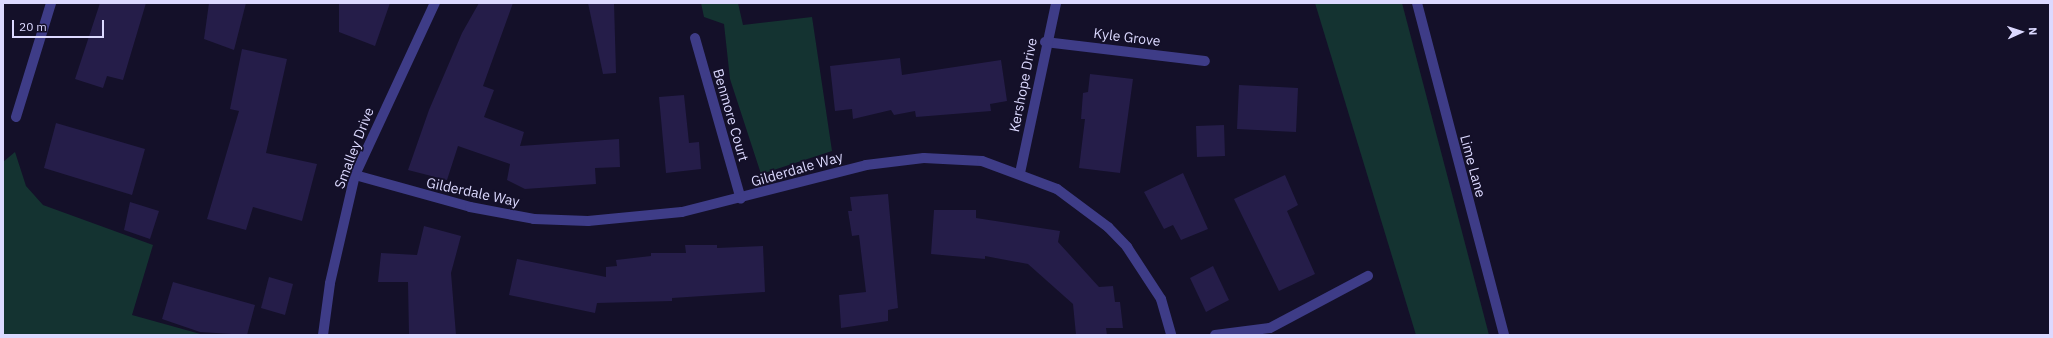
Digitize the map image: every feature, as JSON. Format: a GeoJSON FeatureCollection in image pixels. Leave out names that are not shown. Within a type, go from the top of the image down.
{"type":"FeatureCollection","features":[{"type":"Feature","properties":{"kind":"street"},"geometry":{"type":"LineString","coordinates":[[16,117],[51,3]]}},
{"type":"Feature","properties":{"kind":"street","name":"Smalley Drive"},"geometry":{"type":"LineString","coordinates":[[322,335],[333,269],[355,175],[435,3]]}},
{"type":"Feature","properties":{"kind":"street","name":"Kershope Drive"},"geometry":{"type":"LineString","coordinates":[[1020,173],[1045,42],[1056,3]]}},
{"type":"Feature","properties":{"kind":"street","name":"Lime Lane"},"geometry":{"type":"LineString","coordinates":[[1417,3],[1504,335]]}},
{"type":"Feature","properties":{"kind":"street","name":"Benmore Court"},"geometry":{"type":"LineString","coordinates":[[695,38],[741,199]]}},
{"type":"Feature","properties":{"kind":"street","name":"Kyle Grove"},"geometry":{"type":"LineString","coordinates":[[1045,42],[1205,61]]}},
{"type":"Feature","properties":{"kind":"street","name":"Gilderdale Way"},"geometry":{"type":"LineString","coordinates":[[355,175],[436,200],[534,219],[588,221],[655,216],[741,199],[839,169],[924,158],[982,161],[1020,173],[1083,206],[1127,247],[1161,299],[1171,335]]}},
{"type":"Feature","properties":{"kind":"street"},"geometry":{"type":"LineString","coordinates":[[1215,335],[1270,328],[1368,276]]}},
{"type":"Feature","properties":{"kind":"green space"},"geometry":{"type":"Polygon","coordinates":[[[701,3],[738,3],[743,25],[812,17],[832,151],[761,174],[730,79],[724,24],[704,17],[701,3]]]}},
{"type":"Feature","properties":{"kind":"green space"},"geometry":{"type":"Polygon","coordinates":[[[1315,3],[1402,3],[1489,335],[1416,335],[1315,3]]]}},
{"type":"Feature","properties":{"kind":"green space"},"geometry":{"type":"Polygon","coordinates":[[[15,152],[26,186],[43,205],[153,245],[132,315],[204,335],[3,335],[3,162],[15,152]]]}},
{"type":"Feature","properties":{"kind":"building"},"geometry":{"type":"Polygon","coordinates":[[[100,3],[146,3],[123,80],[107,76],[103,88],[75,79],[100,3]]]}},
{"type":"Feature","properties":{"kind":"building"},"geometry":{"type":"Polygon","coordinates":[[[209,3],[246,3],[234,50],[204,39],[209,3]]]}},
{"type":"Feature","properties":{"kind":"building"},"geometry":{"type":"Polygon","coordinates":[[[339,3],[390,3],[375,46],[339,32],[339,3]]]}},
{"type":"Feature","properties":{"kind":"building"},"geometry":{"type":"Polygon","coordinates":[[[479,3],[513,3],[483,86],[494,90],[484,117],[524,132],[520,146],[619,139],[620,167],[595,168],[596,184],[525,189],[507,180],[510,164],[458,146],[447,180],[408,170],[429,110],[462,33],[479,3]]]}},
{"type":"Feature","properties":{"kind":"building"},"geometry":{"type":"Polygon","coordinates":[[[588,3],[614,3],[616,73],[603,74],[588,3]]]}},
{"type":"Feature","properties":{"kind":"building"},"geometry":{"type":"Polygon","coordinates":[[[242,49],[287,59],[266,153],[317,164],[302,221],[253,207],[246,230],[207,219],[239,111],[230,109],[242,49]]]}},
{"type":"Feature","properties":{"kind":"building"},"geometry":{"type":"Polygon","coordinates":[[[900,58],[902,75],[1001,60],[1007,101],[990,104],[991,111],[916,117],[915,111],[894,115],[891,110],[853,119],[852,109],[835,111],[830,66],[900,58]]]}},
{"type":"Feature","properties":{"kind":"building"},"geometry":{"type":"Polygon","coordinates":[[[1090,74],[1133,79],[1120,173],[1079,168],[1085,119],[1081,119],[1083,93],[1088,92],[1090,74]]]}},
{"type":"Feature","properties":{"kind":"building"},"geometry":{"type":"Polygon","coordinates":[[[1239,85],[1298,88],[1296,132],[1237,129],[1239,85]]]}},
{"type":"Feature","properties":{"kind":"building"},"geometry":{"type":"Polygon","coordinates":[[[684,95],[689,143],[699,142],[701,169],[666,173],[659,97],[684,95]]]}},
{"type":"Feature","properties":{"kind":"building"},"geometry":{"type":"Polygon","coordinates":[[[56,123],[145,149],[132,195],[44,168],[56,123]]]}},
{"type":"Feature","properties":{"kind":"building"},"geometry":{"type":"Polygon","coordinates":[[[1224,125],[1225,156],[1197,157],[1196,126],[1224,125]]]}},
{"type":"Feature","properties":{"kind":"building"},"geometry":{"type":"Polygon","coordinates":[[[1183,173],[1208,229],[1181,240],[1173,225],[1164,229],[1144,192],[1183,173]]]}},
{"type":"Feature","properties":{"kind":"building"},"geometry":{"type":"Polygon","coordinates":[[[1285,175],[1298,205],[1287,211],[1315,274],[1279,291],[1234,199],[1285,175]]]}},
{"type":"Feature","properties":{"kind":"building"},"geometry":{"type":"Polygon","coordinates":[[[888,194],[898,308],[888,310],[888,321],[841,328],[839,295],[866,292],[859,235],[852,236],[848,211],[852,211],[850,197],[888,194]]]}},
{"type":"Feature","properties":{"kind":"building"},"geometry":{"type":"Polygon","coordinates":[[[130,202],[159,211],[150,239],[124,230],[130,202]]]}},
{"type":"Feature","properties":{"kind":"building"},"geometry":{"type":"Polygon","coordinates":[[[934,210],[976,210],[976,218],[1060,231],[1058,242],[1099,287],[1113,286],[1115,302],[1120,302],[1123,328],[1106,328],[1107,335],[1076,335],[1073,304],[1028,264],[985,256],[985,259],[931,254],[934,210]]]}},
{"type":"Feature","properties":{"kind":"building"},"geometry":{"type":"Polygon","coordinates":[[[424,226],[461,236],[451,273],[456,335],[409,335],[408,282],[378,282],[381,253],[417,255],[424,226]]]}},
{"type":"Feature","properties":{"kind":"building"},"geometry":{"type":"Polygon","coordinates":[[[685,245],[717,245],[717,248],[763,246],[765,292],[672,298],[672,301],[597,303],[595,313],[509,295],[517,259],[606,277],[606,267],[617,266],[616,260],[651,256],[651,253],[686,253],[685,245]]]}},
{"type":"Feature","properties":{"kind":"building"},"geometry":{"type":"Polygon","coordinates":[[[1213,266],[1229,300],[1206,312],[1190,278],[1213,266]]]}},
{"type":"Feature","properties":{"kind":"building"},"geometry":{"type":"Polygon","coordinates":[[[269,277],[293,284],[285,315],[261,308],[269,277]]]}},
{"type":"Feature","properties":{"kind":"building"},"geometry":{"type":"Polygon","coordinates":[[[173,282],[255,305],[247,335],[200,332],[162,319],[173,282]]]}}]}
